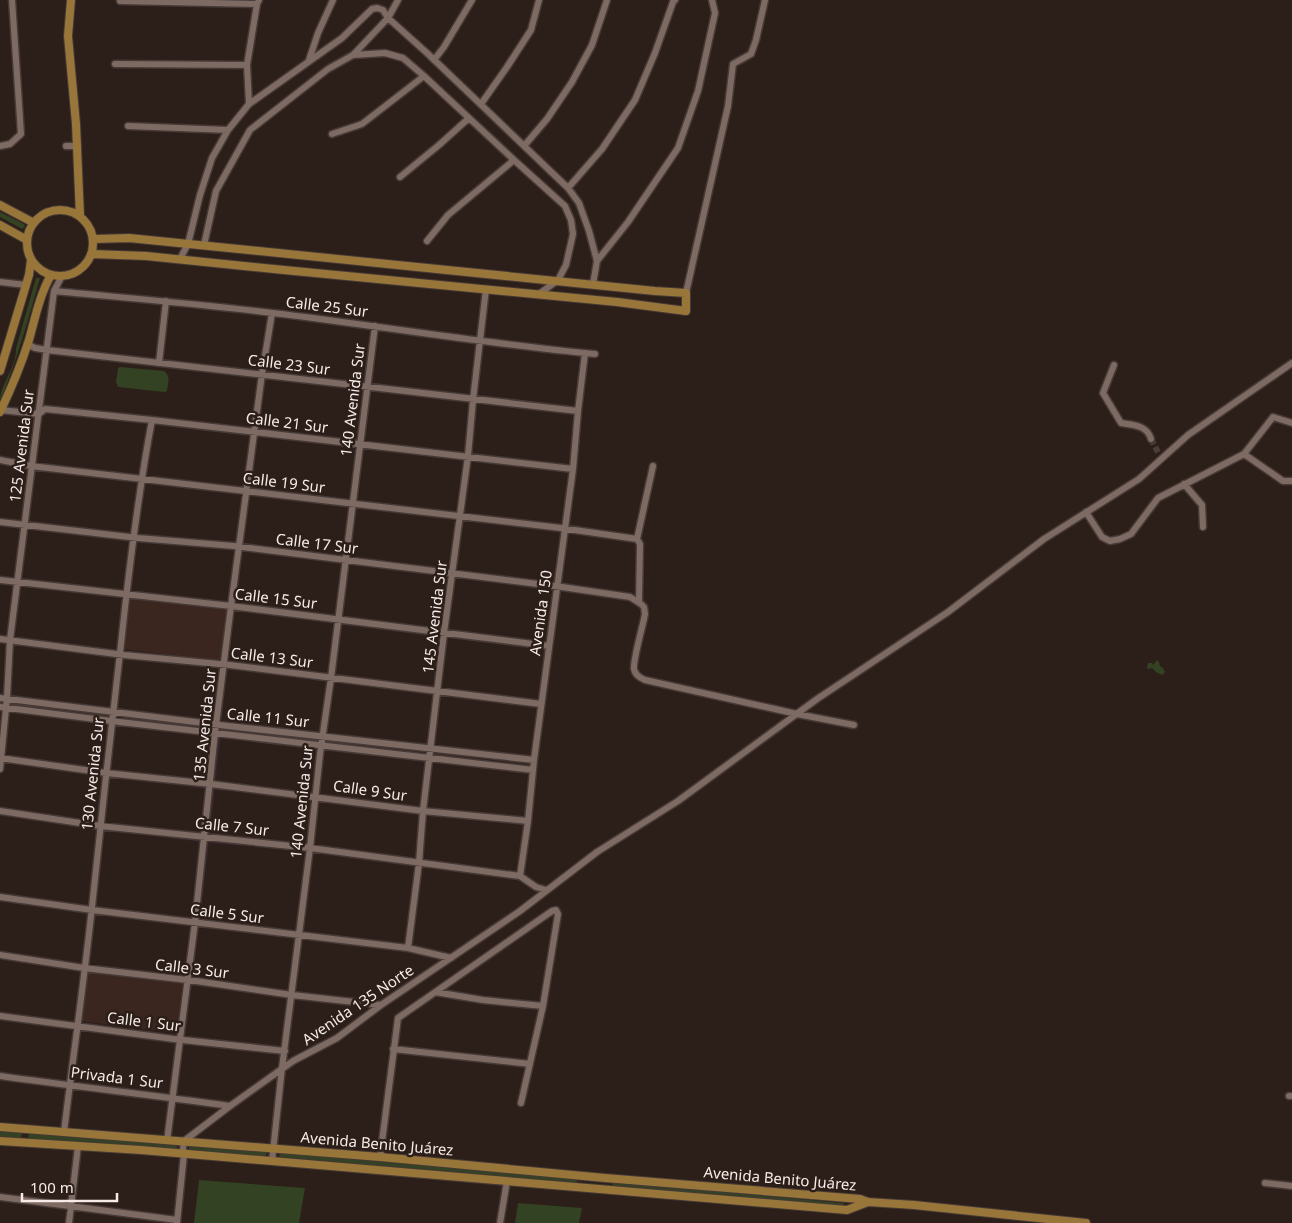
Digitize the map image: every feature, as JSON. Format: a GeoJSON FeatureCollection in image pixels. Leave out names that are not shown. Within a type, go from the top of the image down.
{"type":"FeatureCollection","features":[{"type":"Feature","properties":{"kind":"main road"},"geometry":{"type":"LineString","coordinates":[[71,0],[68,36],[78,146],[80,216]]}},
{"type":"Feature","properties":{"kind":"main road"},"geometry":{"type":"LineString","coordinates":[[0,205],[34,223]]}},
{"type":"Feature","properties":{"kind":"main road"},"geometry":{"type":"LineString","coordinates":[[58,210],[70,211],[80,216],[87,223],[94,240],[90,258],[83,267],[74,273],[62,276],[46,273],[37,267],[31,260],[27,240],[34,223],[46,213],[58,210]]}},
{"type":"Feature","properties":{"kind":"main road"},"geometry":{"type":"LineString","coordinates":[[0,225],[27,240]]}},
{"type":"Feature","properties":{"kind":"main road"},"geometry":{"type":"LineString","coordinates":[[91,254],[180,259],[686,310],[686,293],[129,238],[94,240]]}},
{"type":"Feature","properties":{"kind":"main road"},"geometry":{"type":"LineString","coordinates":[[0,371],[3,354],[29,275],[31,260]]}},
{"type":"Feature","properties":{"kind":"main road"},"geometry":{"type":"LineString","coordinates":[[350,260],[354,277]]}},
{"type":"Feature","properties":{"kind":"main road"},"geometry":{"type":"LineString","coordinates":[[0,411],[27,344],[45,286],[52,275]]}},
{"type":"Feature","properties":{"kind":"main road","name":"Avenida Benito Juárez"},"geometry":{"type":"LineString","coordinates":[[0,1127],[380,1157],[860,1199],[868,1202]]}},
{"type":"Feature","properties":{"kind":"main road"},"geometry":{"type":"LineString","coordinates":[[21,1142],[25,1136],[23,1129]]}},
{"type":"Feature","properties":{"kind":"main road","name":"Avenida Benito Juárez"},"geometry":{"type":"LineString","coordinates":[[0,1141],[141,1150],[846,1210],[868,1202]]}},
{"type":"Feature","properties":{"kind":"main road"},"geometry":{"type":"LineString","coordinates":[[868,1202],[1086,1223]]}},
{"type":"Feature","properties":{"kind":"street"},"geometry":{"type":"LineString","coordinates":[[0,146],[10,144],[21,134],[12,0]]}},
{"type":"Feature","properties":{"kind":"street"},"geometry":{"type":"LineString","coordinates":[[309,60],[318,33],[333,0]]}},
{"type":"Feature","properties":{"kind":"street"},"geometry":{"type":"LineString","coordinates":[[180,259],[188,244],[200,195],[212,158],[228,130],[249,104],[342,38],[372,10],[379,0]]}},
{"type":"Feature","properties":{"kind":"street"},"geometry":{"type":"LineString","coordinates":[[204,245],[216,191],[250,130],[328,69],[353,55],[388,18],[398,0]]}},
{"type":"Feature","properties":{"kind":"street"},"geometry":{"type":"LineString","coordinates":[[434,60],[472,0]]}},
{"type":"Feature","properties":{"kind":"street"},"geometry":{"type":"LineString","coordinates":[[481,104],[531,30],[540,0]]}},
{"type":"Feature","properties":{"kind":"street"},"geometry":{"type":"LineString","coordinates":[[524,146],[547,119],[572,82],[592,45],[607,0]]}},
{"type":"Feature","properties":{"kind":"street"},"geometry":{"type":"LineString","coordinates":[[568,188],[602,149],[635,100],[675,0]]}},
{"type":"Feature","properties":{"kind":"street"},"geometry":{"type":"LineString","coordinates":[[597,261],[628,222],[678,148],[698,90],[715,13],[712,0]]}},
{"type":"Feature","properties":{"kind":"street"},"geometry":{"type":"LineString","coordinates":[[686,293],[721,141],[728,106],[733,64],[751,54],[765,0]]}},
{"type":"Feature","properties":{"kind":"street"},"geometry":{"type":"LineString","coordinates":[[120,1],[258,2],[247,65],[249,104]]}},
{"type":"Feature","properties":{"kind":"street"},"geometry":{"type":"LineString","coordinates":[[372,10],[377,8],[383,10],[388,18],[568,188],[578,203],[589,230],[597,261],[593,284]]}},
{"type":"Feature","properties":{"kind":"street"},"geometry":{"type":"LineString","coordinates":[[353,55],[385,53],[403,58],[565,206],[571,220],[573,234],[566,265],[558,280],[539,294]]}},
{"type":"Feature","properties":{"kind":"street"},"geometry":{"type":"LineString","coordinates":[[115,64],[247,65]]}},
{"type":"Feature","properties":{"kind":"street"},"geometry":{"type":"LineString","coordinates":[[332,134],[362,124],[424,76]]}},
{"type":"Feature","properties":{"kind":"street"},"geometry":{"type":"LineString","coordinates":[[400,177],[469,118]]}},
{"type":"Feature","properties":{"kind":"street"},"geometry":{"type":"LineString","coordinates":[[128,126],[228,130]]}},
{"type":"Feature","properties":{"kind":"street"},"geometry":{"type":"LineString","coordinates":[[66,146],[78,146]]}},
{"type":"Feature","properties":{"kind":"street"},"geometry":{"type":"LineString","coordinates":[[427,241],[448,215],[514,160]]}},
{"type":"Feature","properties":{"kind":"street","name":"125 Avenida Sur"},"geometry":{"type":"LineString","coordinates":[[0,769],[3,698],[24,525],[54,291],[62,276]]}},
{"type":"Feature","properties":{"kind":"street"},"geometry":{"type":"LineString","coordinates":[[0,282],[26,285]]}},
{"type":"Feature","properties":{"kind":"street","name":"145 Avenida Sur"},"geometry":{"type":"LineString","coordinates":[[408,948],[444,633],[461,516],[486,289]]}},
{"type":"Feature","properties":{"kind":"street","name":"Calle 25 Sur"},"geometry":{"type":"LineString","coordinates":[[54,291],[272,313],[595,354]]}},
{"type":"Feature","properties":{"kind":"street"},"geometry":{"type":"LineString","coordinates":[[159,363],[166,301]]}},
{"type":"Feature","properties":{"kind":"street","name":"135 Avenida Sur"},"geometry":{"type":"LineString","coordinates":[[167,1141],[195,922],[216,724],[254,432],[272,313]]}},
{"type":"Feature","properties":{"kind":"street","name":"140 Avenida Sur"},"geometry":{"type":"LineString","coordinates":[[272,1161],[322,736],[375,326]]}},
{"type":"Feature","properties":{"kind":"street","name":"Calle 23 Sur"},"geometry":{"type":"LineString","coordinates":[[27,344],[35,348],[47,350],[578,411]]}},
{"type":"Feature","properties":{"kind":"street","name":"Avenida 150"},"geometry":{"type":"LineString","coordinates":[[520,876],[528,821],[532,770],[573,469],[585,353]]}},
{"type":"Feature","properties":{"kind":"street","name":"Avenida 135 Norte"},"geometry":{"type":"LineString","coordinates":[[184,1142],[282,1068],[337,1038],[381,1005],[520,911],[597,852],[678,801],[797,714],[948,612],[1044,538],[1139,479],[1160,456],[1292,363]]}},
{"type":"Feature","properties":{"kind":"street"},"geometry":{"type":"LineString","coordinates":[[1114,365],[1103,393],[1121,423],[1140,426],[1150,434],[1152,439]]}},
{"type":"Feature","properties":{"kind":"street","name":"Calle 21 Sur"},"geometry":{"type":"LineString","coordinates":[[0,411],[39,414],[45,409],[573,469]]}},
{"type":"Feature","properties":{"kind":"street"},"geometry":{"type":"LineString","coordinates":[[1086,512],[1102,537],[1110,541],[1120,539],[1131,534],[1158,498],[1244,454],[1273,417],[1292,423]]}},
{"type":"Feature","properties":{"kind":"street","name":"130 Avenida Sur"},"geometry":{"type":"LineString","coordinates":[[64,1132],[92,910],[112,712],[133,537],[152,420]]}},
{"type":"Feature","properties":{"kind":"street"},"geometry":{"type":"LineString","coordinates":[[1244,454],[1283,481],[1292,481]]}},
{"type":"Feature","properties":{"kind":"street","name":"Calle 19 Sur"},"geometry":{"type":"LineString","coordinates":[[0,460],[32,466],[565,529]]}},
{"type":"Feature","properties":{"kind":"street"},"geometry":{"type":"LineString","coordinates":[[653,466],[637,539],[640,544],[639,602],[644,607],[645,614],[634,664],[636,673],[645,680],[854,725]]}},
{"type":"Feature","properties":{"kind":"street"},"geometry":{"type":"LineString","coordinates":[[1184,484],[1202,506],[1203,527]]}},
{"type":"Feature","properties":{"kind":"street","name":"Calle 17 Sur"},"geometry":{"type":"LineString","coordinates":[[0,522],[239,547],[558,586],[630,597],[639,602]]}},
{"type":"Feature","properties":{"kind":"street"},"geometry":{"type":"LineString","coordinates":[[565,529],[637,539]]}},
{"type":"Feature","properties":{"kind":"street","name":"Calle 15 Sur"},"geometry":{"type":"LineString","coordinates":[[0,580],[231,606],[549,646]]}},
{"type":"Feature","properties":{"kind":"street","name":"Calle 13 Sur"},"geometry":{"type":"LineString","coordinates":[[0,639],[541,704]]}},
{"type":"Feature","properties":{"kind":"street","name":"Calle 11 Sur"},"geometry":{"type":"LineString","coordinates":[[3,698],[430,750],[534,760]]}},
{"type":"Feature","properties":{"kind":"street","name":"Calle 11 Sur"},"geometry":{"type":"LineString","coordinates":[[3,707],[532,770]]}},
{"type":"Feature","properties":{"kind":"street","name":"Calle 9 Sur"},"geometry":{"type":"LineString","coordinates":[[1,758],[106,773],[315,796],[423,811],[528,821]]}},
{"type":"Feature","properties":{"kind":"street","name":"Calle 7 Sur"},"geometry":{"type":"LineString","coordinates":[[0,811],[100,826],[310,848],[520,876],[536,887],[546,890]]}},
{"type":"Feature","properties":{"kind":"street","name":"Calle 5 Sur"},"geometry":{"type":"LineString","coordinates":[[0,897],[299,936],[408,948],[451,958]]}},
{"type":"Feature","properties":{"kind":"street"},"geometry":{"type":"LineString","coordinates":[[380,1157],[398,1018],[556,910],[558,914],[543,1006],[521,1103]]}},
{"type":"Feature","properties":{"kind":"street","name":"Calle 3 Sur"},"geometry":{"type":"LineString","coordinates":[[0,955],[84,968],[381,1005]]}},
{"type":"Feature","properties":{"kind":"street"},"geometry":{"type":"LineString","coordinates":[[435,992],[483,1000],[543,1006]]}},
{"type":"Feature","properties":{"kind":"street","name":"Calle 1 Sur"},"geometry":{"type":"LineString","coordinates":[[0,1016],[284,1051]]}},
{"type":"Feature","properties":{"kind":"street"},"geometry":{"type":"LineString","coordinates":[[393,1050],[530,1064]]}},
{"type":"Feature","properties":{"kind":"street","name":"Privada 1 Sur"},"geometry":{"type":"LineString","coordinates":[[0,1076],[230,1106]]}},
{"type":"Feature","properties":{"kind":"street"},"geometry":{"type":"LineString","coordinates":[[0,1197],[177,1221],[184,1142]]}},
{"type":"Feature","properties":{"kind":"street"},"geometry":{"type":"LineString","coordinates":[[69,1223],[78,1146]]}},
{"type":"Feature","properties":{"kind":"street"},"geometry":{"type":"LineString","coordinates":[[500,1223],[507,1182]]}},
{"type":"Feature","properties":{"kind":"street"},"geometry":{"type":"LineString","coordinates":[[1265,1183],[1292,1186]]}},
{"type":"Feature","properties":{"kind":"shaded area"},"geometry":{"type":"Polygon","coordinates":[[[130,598],[228,610],[222,661],[123,649],[130,598]]]}},
{"type":"Feature","properties":{"kind":"shaded area"},"geometry":{"type":"Polygon","coordinates":[[[211,737],[221,738],[216,780],[225,782],[224,791],[215,790],[210,834],[243,838],[242,846],[209,843],[200,919],[207,920],[206,927],[199,926],[193,976],[201,978],[200,986],[192,986],[190,1002],[181,1001],[183,984],[178,983],[179,976],[184,976],[200,842],[168,838],[169,830],[201,833],[206,789],[195,788],[196,778],[206,779],[211,737]]]}},
{"type":"Feature","properties":{"kind":"shaded area"},"geometry":{"type":"Polygon","coordinates":[[[87,972],[182,984],[176,1033],[80,1021],[87,972]]]}},
{"type":"Feature","properties":{"kind":"green space"},"geometry":{"type":"Polygon","coordinates":[[[0,212],[24,224],[25,227],[22,229],[0,217],[0,212]]]}},
{"type":"Feature","properties":{"kind":"green space"},"geometry":{"type":"Polygon","coordinates":[[[36,278],[40,278],[27,325],[12,371],[0,401],[3,388],[14,362],[16,348],[36,278]]]}},
{"type":"Feature","properties":{"kind":"green space"},"geometry":{"type":"Polygon","coordinates":[[[118,368],[164,371],[168,377],[167,391],[118,387],[116,382],[118,368]]]}},
{"type":"Feature","properties":{"kind":"green space"},"geometry":{"type":"Polygon","coordinates":[[[1157,660],[1165,672],[1162,675],[1152,668],[1147,669],[1148,663],[1153,665],[1157,660]]]}},
{"type":"Feature","properties":{"kind":"green space"},"geometry":{"type":"Polygon","coordinates":[[[0,1130],[21,1132],[22,1135],[20,1138],[0,1136],[0,1130]]]}},
{"type":"Feature","properties":{"kind":"green space"},"geometry":{"type":"Polygon","coordinates":[[[29,1133],[176,1144],[177,1149],[28,1139],[29,1133]]]}},
{"type":"Feature","properties":{"kind":"green space"},"geometry":{"type":"Polygon","coordinates":[[[189,1146],[263,1151],[267,1153],[265,1157],[190,1151],[189,1146]]]}},
{"type":"Feature","properties":{"kind":"green space"},"geometry":{"type":"Polygon","coordinates":[[[281,1153],[576,1179],[577,1182],[280,1157],[281,1153]]]}},
{"type":"Feature","properties":{"kind":"green space"},"geometry":{"type":"Polygon","coordinates":[[[199,1180],[305,1188],[299,1223],[194,1223],[199,1180]]]}},
{"type":"Feature","properties":{"kind":"green space"},"geometry":{"type":"Polygon","coordinates":[[[613,1182],[842,1203],[844,1206],[613,1186],[613,1182]]]}},
{"type":"Feature","properties":{"kind":"green space"},"geometry":{"type":"Polygon","coordinates":[[[518,1203],[582,1208],[579,1223],[515,1223],[518,1203]]]}},
{"type":"Feature","properties":{"kind":"tunnel"},"geometry":{"type":"LineString","coordinates":[[1151,439],[1159,454]]}}]}
